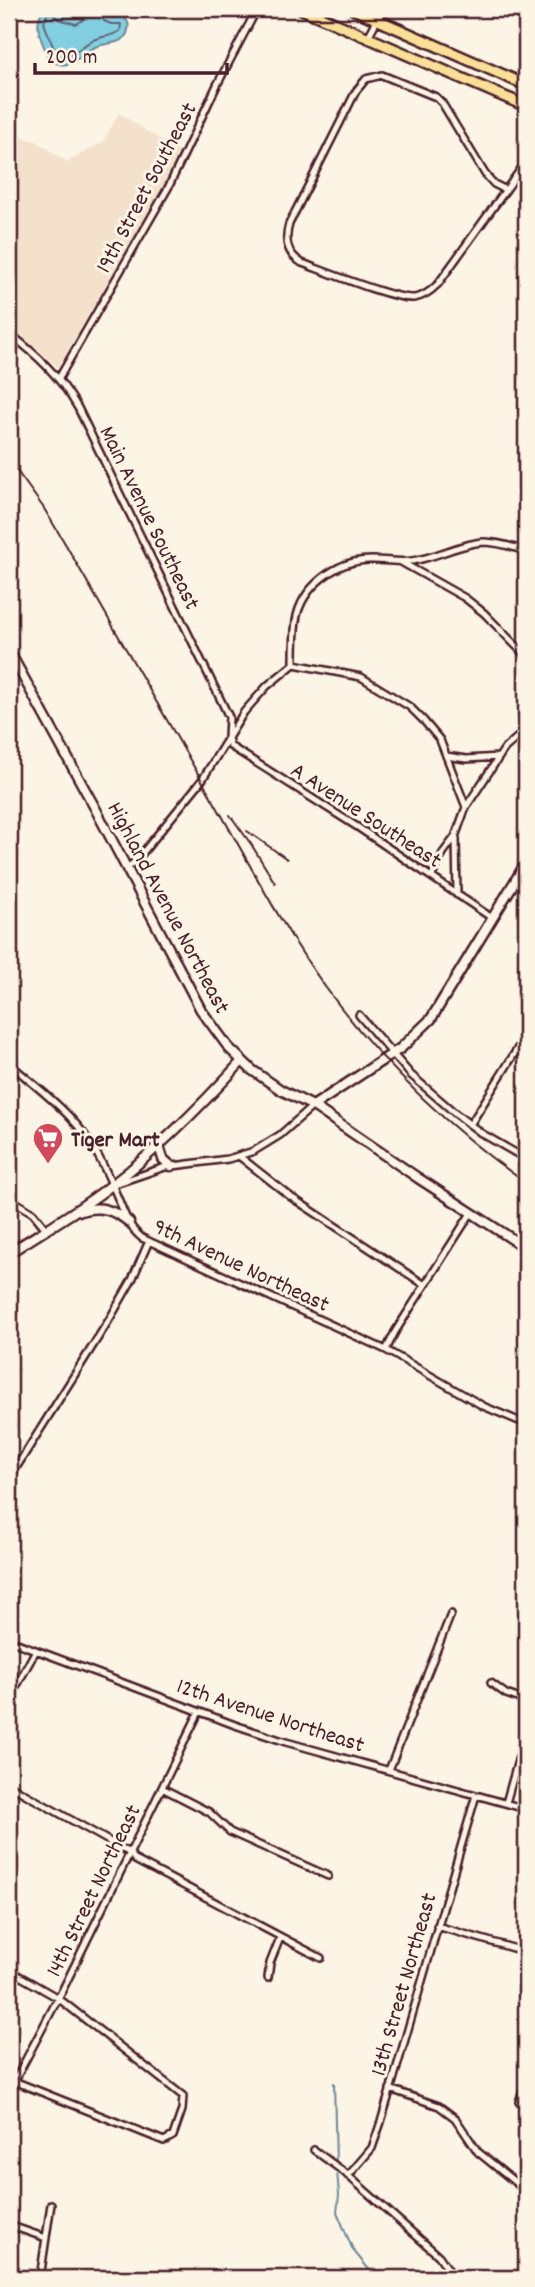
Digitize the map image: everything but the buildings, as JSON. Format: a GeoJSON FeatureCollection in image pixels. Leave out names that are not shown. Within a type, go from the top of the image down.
{"type":"FeatureCollection","features":[{"type":"Feature","properties":{"kind":"main road"},"geometry":{"type":"LineString","coordinates":[[302,9],[526,106]]}},
{"type":"Feature","properties":{"kind":"main road"},"geometry":{"type":"LineString","coordinates":[[353,9],[526,85]]}},
{"type":"Feature","properties":{"kind":"main road","name":"Highland Avenue Northeast"},"geometry":{"type":"LineString","coordinates":[[9,651],[201,1010],[222,1041],[242,1061],[281,1090],[313,1107],[526,1248]]}},
{"type":"Feature","properties":{"kind":"main road"},"geometry":{"type":"LineString","coordinates":[[313,1107],[393,1053],[431,1019],[526,863]]}},
{"type":"Feature","properties":{"kind":"main road"},"geometry":{"type":"LineString","coordinates":[[9,1253],[112,1185],[159,1146],[242,1061]]}},
{"type":"Feature","properties":{"kind":"main road"},"geometry":{"type":"LineString","coordinates":[[159,1146],[163,1159],[171,1166]]}},
{"type":"Feature","properties":{"kind":"main road"},"geometry":{"type":"LineString","coordinates":[[71,1213],[89,1208],[109,1210],[129,1222]]}},
{"type":"Feature","properties":{"kind":"street","name":"19th Street Southeast"},"geometry":{"type":"LineString","coordinates":[[59,378],[168,188],[257,9]]}},
{"type":"Feature","properties":{"kind":"street"},"geometry":{"type":"LineString","coordinates":[[368,37],[383,9]]}},
{"type":"Feature","properties":{"kind":"street"},"geometry":{"type":"LineString","coordinates":[[506,190],[494,184],[485,174],[436,97],[382,75],[370,77],[360,84],[289,224],[287,245],[293,256],[302,263],[398,296],[418,298],[438,285],[506,190],[526,162]]}},
{"type":"Feature","properties":{"kind":"street","name":"Main Avenue Southeast"},"geometry":{"type":"LineString","coordinates":[[9,333],[59,378],[78,408],[229,717],[228,737]]}},
{"type":"Feature","properties":{"kind":"street"},"geometry":{"type":"LineString","coordinates":[[127,869],[202,780],[253,701],[294,664],[296,620],[308,592],[325,576],[345,564],[368,560],[400,562],[428,558],[466,545],[485,542],[496,542],[526,551]]}},
{"type":"Feature","properties":{"kind":"street"},"geometry":{"type":"LineString","coordinates":[[400,562],[466,598],[494,622],[526,656]]}},
{"type":"Feature","properties":{"kind":"street"},"geometry":{"type":"LineString","coordinates":[[294,664],[361,677],[391,694],[424,721],[440,740],[466,807]]}},
{"type":"Feature","properties":{"kind":"street"},"geometry":{"type":"LineString","coordinates":[[432,876],[443,853],[456,836],[466,807],[505,748],[526,730]]}},
{"type":"Feature","properties":{"kind":"street","name":"A Avenue Southeast"},"geometry":{"type":"LineString","coordinates":[[228,737],[230,746],[432,876],[492,918]]}},
{"type":"Feature","properties":{"kind":"street"},"geometry":{"type":"LineString","coordinates":[[446,756],[474,759],[499,757]]}},
{"type":"Feature","properties":{"kind":"street"},"geometry":{"type":"LineString","coordinates":[[456,836],[457,895]]}},
{"type":"Feature","properties":{"kind":"street"},"geometry":{"type":"LineString","coordinates":[[359,1015],[411,1075],[470,1125],[526,1159]]}},
{"type":"Feature","properties":{"kind":"street"},"geometry":{"type":"LineString","coordinates":[[470,1125],[526,1035]]}},
{"type":"Feature","properties":{"kind":"street","name":"9th Avenue Northeast"},"geometry":{"type":"LineString","coordinates":[[9,1063],[75,1122],[96,1153],[135,1233],[386,1350],[483,1406],[526,1424]]}},
{"type":"Feature","properties":{"kind":"street"},"geometry":{"type":"LineString","coordinates":[[112,1185],[171,1166],[201,1164],[239,1156],[269,1143],[313,1107]]}},
{"type":"Feature","properties":{"kind":"street"},"geometry":{"type":"LineString","coordinates":[[239,1156],[291,1197],[425,1285]]}},
{"type":"Feature","properties":{"kind":"street"},"geometry":{"type":"LineString","coordinates":[[9,1198],[33,1213],[46,1228]]}},
{"type":"Feature","properties":{"kind":"street"},"geometry":{"type":"LineString","coordinates":[[386,1350],[471,1213]]}},
{"type":"Feature","properties":{"kind":"street"},"geometry":{"type":"LineString","coordinates":[[9,1479],[109,1320],[132,1280],[149,1241]]}},
{"type":"Feature","properties":{"kind":"street"},"geometry":{"type":"LineString","coordinates":[[389,1770],[450,1614]]}},
{"type":"Feature","properties":{"kind":"street","name":"12th Avenue Northeast"},"geometry":{"type":"LineString","coordinates":[[9,1640],[286,1742],[526,1809]]}},
{"type":"Feature","properties":{"kind":"street"},"geometry":{"type":"LineString","coordinates":[[9,1700],[36,1650]]}},
{"type":"Feature","properties":{"kind":"street"},"geometry":{"type":"LineString","coordinates":[[491,1683],[506,1694],[526,1701]]}},
{"type":"Feature","properties":{"kind":"street","name":"14th Street Northeast"},"geometry":{"type":"LineString","coordinates":[[11,2080],[58,1998],[200,1712]]}},
{"type":"Feature","properties":{"kind":"street"},"geometry":{"type":"LineString","coordinates":[[506,1803],[526,1732]]}},
{"type":"Feature","properties":{"kind":"street"},"geometry":{"type":"LineString","coordinates":[[9,1785],[130,1853],[135,1860],[321,1958]]}},
{"type":"Feature","properties":{"kind":"street"},"geometry":{"type":"LineString","coordinates":[[162,1788],[209,1812],[230,1832],[328,1876]]}},
{"type":"Feature","properties":{"kind":"street","name":"13th Street Northeast"},"geometry":{"type":"LineString","coordinates":[[348,2176],[372,2148],[475,1795]]}},
{"type":"Feature","properties":{"kind":"street"},"geometry":{"type":"LineString","coordinates":[[437,1926],[526,1952]]}},
{"type":"Feature","properties":{"kind":"street"},"geometry":{"type":"LineString","coordinates":[[268,1978],[270,1962],[280,1938]]}},
{"type":"Feature","properties":{"kind":"street"},"geometry":{"type":"LineString","coordinates":[[9,1970],[58,1998],[183,2096],[182,2110],[173,2136],[164,2141],[11,2080]]}},
{"type":"Feature","properties":{"kind":"street"},"geometry":{"type":"LineString","coordinates":[[519,2102],[526,2081]]}},
{"type":"Feature","properties":{"kind":"street"},"geometry":{"type":"LineString","coordinates":[[390,2090],[439,2106],[467,2132],[478,2152],[526,2191]]}},
{"type":"Feature","properties":{"kind":"street"},"geometry":{"type":"LineString","coordinates":[[314,2150],[348,2176],[439,2256],[454,2278]]}},
{"type":"Feature","properties":{"kind":"street"},"geometry":{"type":"LineString","coordinates":[[40,2278],[51,2204]]}},
{"type":"Feature","properties":{"kind":"street"},"geometry":{"type":"LineString","coordinates":[[9,2225],[46,2238]]}},
{"type":"Feature","properties":{"kind":"shaded area"},"geometry":{"type":"Polygon","coordinates":[[[119,113],[182,154],[58,367],[9,325],[9,134],[36,141],[67,162],[103,142],[119,113]]]}},
{"type":"Feature","properties":{"kind":"water"},"geometry":{"type":"Polygon","coordinates":[[[44,9],[76,18],[79,9],[105,9],[107,15],[113,18],[124,17],[128,30],[123,39],[95,47],[74,62],[62,65],[49,59],[39,34],[38,21],[44,9]]]}},
{"type":"Feature","properties":{"kind":"waterway"},"geometry":{"type":"LineString","coordinates":[[334,2083],[336,2165]]}},
{"type":"Feature","properties":{"kind":"waterway"},"geometry":{"type":"LineString","coordinates":[[337,2171],[337,2212],[353,2250],[376,2278]]}},
{"type":"Feature","properties":{"kind":"railway"},"geometry":{"type":"LineString","coordinates":[[9,460],[63,540],[276,911],[326,988],[370,1043],[418,1094],[470,1140],[526,1183]]}},
{"type":"Feature","properties":{"kind":"railway"},"geometry":{"type":"LineString","coordinates":[[230,815],[275,883]]}},
{"type":"Feature","properties":{"kind":"railway"},"geometry":{"type":"LineString","coordinates":[[247,831],[287,859]]}},
{"type":"Feature","properties":{"kind":"place","name":"Tiger Mart"},"geometry":{"type":"Point","coordinates":[48,1165]}}]}
